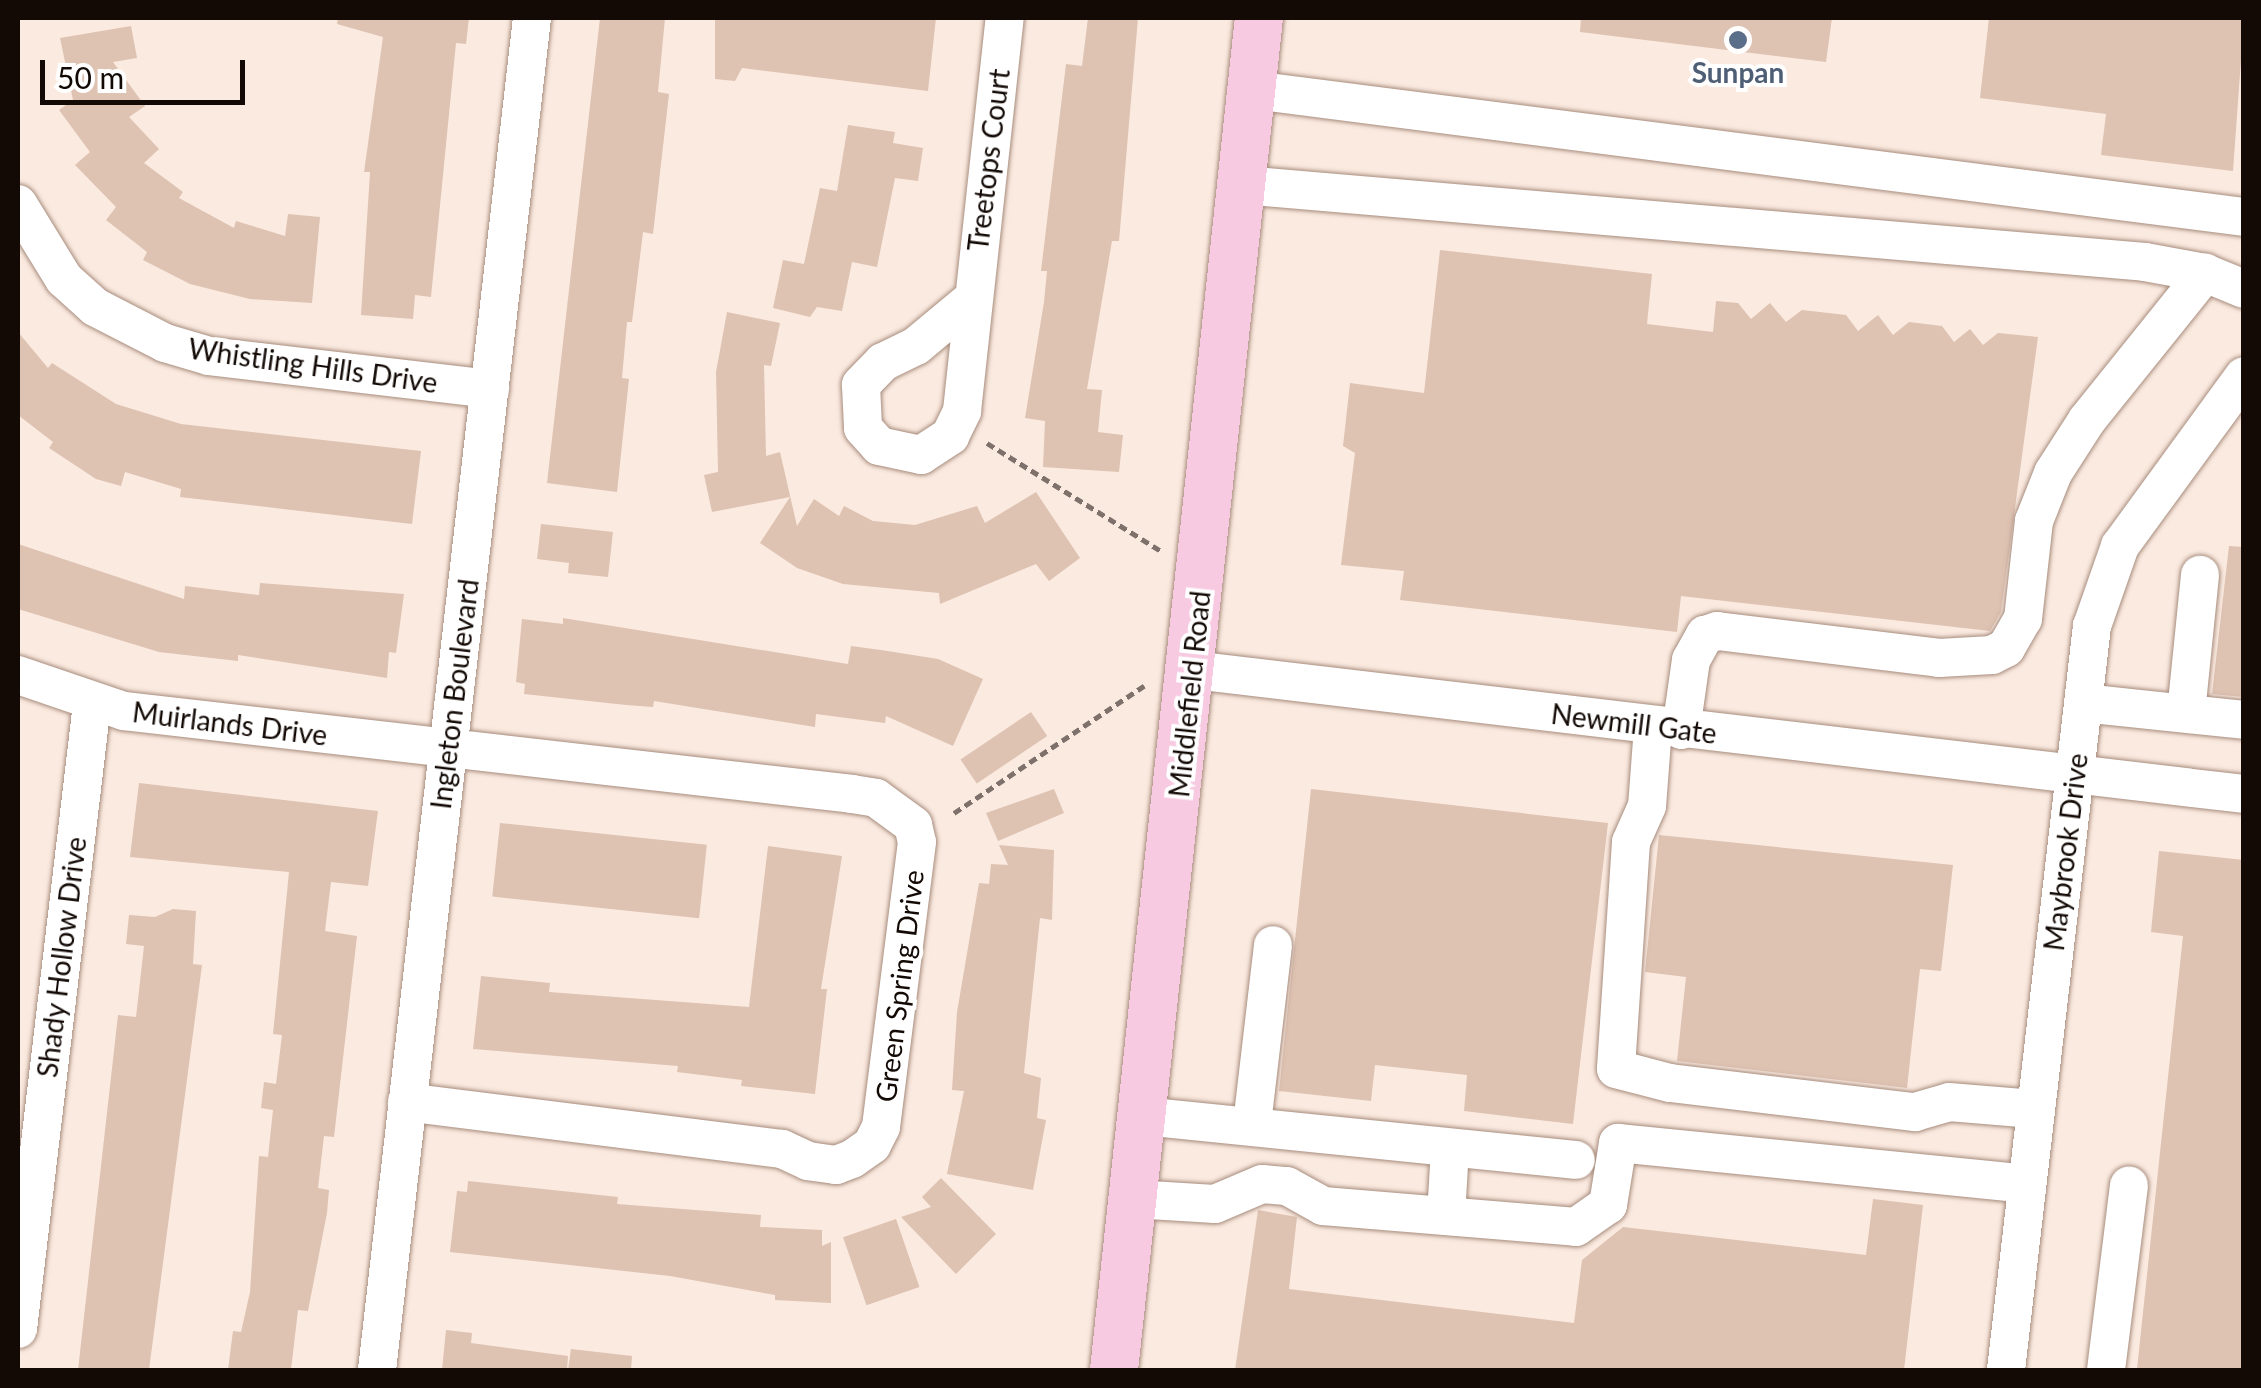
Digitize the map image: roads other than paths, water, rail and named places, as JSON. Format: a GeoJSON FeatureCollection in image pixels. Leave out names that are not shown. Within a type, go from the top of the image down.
{"type":"FeatureCollection","features":[{"type":"Feature","properties":{"kind":"main road","name":"Middlefield Road"},"geometry":{"type":"LineString","coordinates":[[1114,1370],[1193,670],[1259,18]]}},
{"type":"Feature","properties":{"kind":"street","name":"Ingleton Boulevard"},"geometry":{"type":"LineString","coordinates":[[378,1370],[532,18]]}},
{"type":"Feature","properties":{"kind":"street","name":"Treetops Court"},"geometry":{"type":"LineString","coordinates":[[970,302],[1005,18]]}},
{"type":"Feature","properties":{"kind":"street"},"geometry":{"type":"LineString","coordinates":[[1253,90],[2244,217]]}},
{"type":"Feature","properties":{"kind":"street"},"geometry":{"type":"LineString","coordinates":[[1242,185],[2205,273],[2244,289]]}},
{"type":"Feature","properties":{"kind":"street","name":"Whistling Hills Drive"},"geometry":{"type":"LineString","coordinates":[[18,204],[64,279],[96,307],[165,343],[209,356],[490,389]]}},
{"type":"Feature","properties":{"kind":"street"},"geometry":{"type":"LineString","coordinates":[[2034,1109],[1949,1102],[1915,1112],[1670,1084],[1616,1069],[1631,842],[1647,806],[1667,728],[1705,634],[1717,631],[1938,658],[1992,655],[2006,648],[2023,619],[2034,520],[2054,473],[2087,420],[2205,273]]}},
{"type":"Feature","properties":{"kind":"street","name":"Maybrook Drive"},"geometry":{"type":"LineString","coordinates":[[2006,1370],[2092,626],[2120,546],[2244,376]]}},
{"type":"Feature","properties":{"kind":"street"},"geometry":{"type":"LineString","coordinates":[[2186,713],[2200,575]]}},
{"type":"Feature","properties":{"kind":"street","name":"Newmill Gate"},"geometry":{"type":"LineString","coordinates":[[1193,670],[2244,794]]}},
{"type":"Feature","properties":{"kind":"street","name":"Muirlands Drive"},"geometry":{"type":"LineString","coordinates":[[18,675],[92,704],[448,748]]}},
{"type":"Feature","properties":{"kind":"street"},"geometry":{"type":"LineString","coordinates":[[2083,703],[2244,720]]}},
{"type":"Feature","properties":{"kind":"street","name":"Shady Hollow Drive"},"geometry":{"type":"LineString","coordinates":[[18,1329],[92,704]]}},
{"type":"Feature","properties":{"kind":"street","name":"Green Spring Drive"},"geometry":{"type":"LineString","coordinates":[[406,1102],[782,1149],[808,1161],[836,1165],[852,1158],[872,1146],[881,1127],[916,856],[913,825],[876,798],[448,748]]}},
{"type":"Feature","properties":{"kind":"street"},"geometry":{"type":"LineString","coordinates":[[1252,1124],[1272,945]]}},
{"type":"Feature","properties":{"kind":"street"},"geometry":{"type":"LineString","coordinates":[[1143,1116],[1252,1124],[1576,1160]]}},
{"type":"Feature","properties":{"kind":"street"},"geometry":{"type":"LineString","coordinates":[[1133,1199],[1214,1204],[1262,1184],[1288,1186],[1323,1206],[1576,1228],[1608,1205],[1618,1143],[2026,1184]]}},
{"type":"Feature","properties":{"kind":"street"},"geometry":{"type":"LineString","coordinates":[[1446,1216],[1450,1148]]}},
{"type":"Feature","properties":{"kind":"street"},"geometry":{"type":"LineString","coordinates":[[2106,1370],[2129,1185]]}},
{"type":"Feature","properties":{"kind":"place","name":"Sunpan"},"geometry":{"type":"Point","coordinates":[1738,40]}}]}
